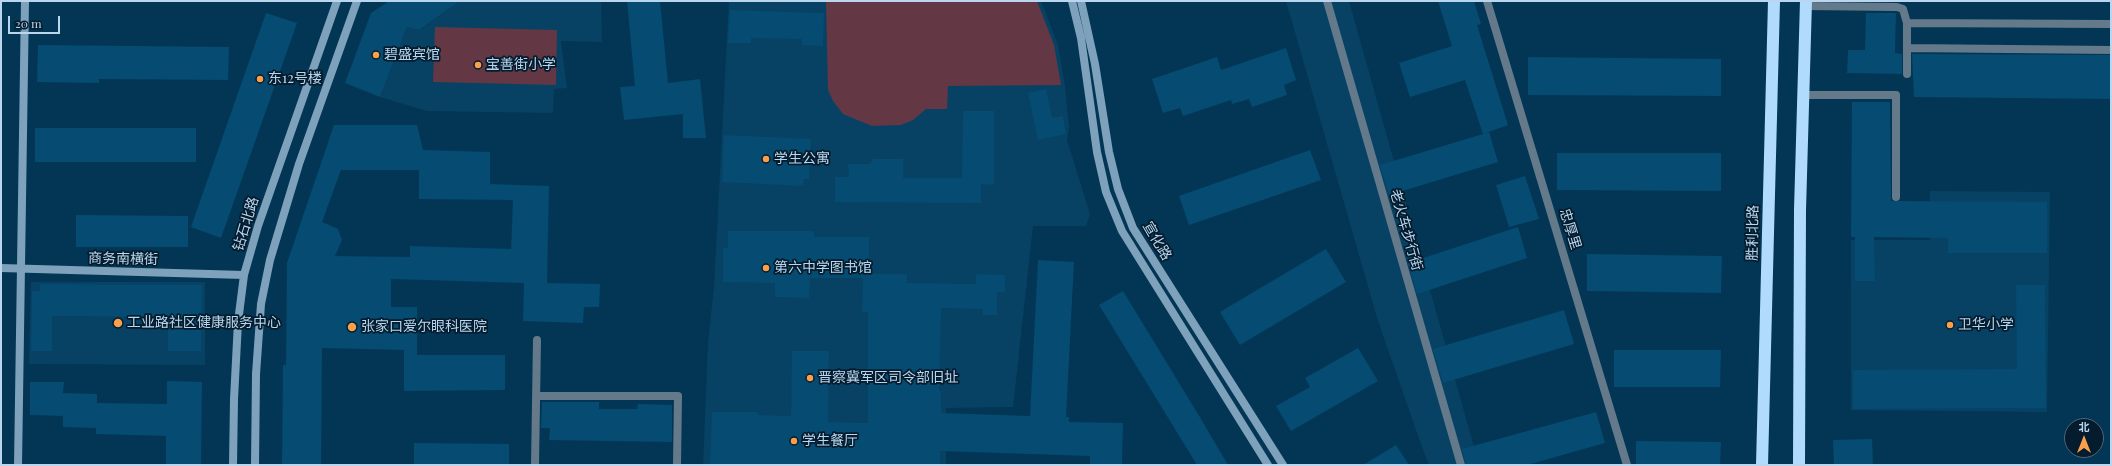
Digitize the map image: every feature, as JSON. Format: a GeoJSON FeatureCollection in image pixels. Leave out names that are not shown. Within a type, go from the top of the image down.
{"type":"FeatureCollection","features":[{"type":"Feature","properties":{"kind":"highway","name":"胜利北路"},"geometry":{"type":"LineString","coordinates":[[1762,465],[1774,1]]}},
{"type":"Feature","properties":{"kind":"highway"},"geometry":{"type":"LineString","coordinates":[[1799,465],[1800,210],[1806,4]]}},
{"type":"Feature","properties":{"kind":"main road"},"geometry":{"type":"LineString","coordinates":[[18,465],[24,1]]}},
{"type":"Feature","properties":{"kind":"main road","name":"钻石北路"},"geometry":{"type":"LineString","coordinates":[[233,465],[234,385],[238,322],[244,275],[258,226],[337,1]]}},
{"type":"Feature","properties":{"kind":"main road"},"geometry":{"type":"LineString","coordinates":[[254,465],[261,304],[270,260],[299,164],[357,1]]}},
{"type":"Feature","properties":{"kind":"main road","name":"宣化路"},"geometry":{"type":"LineString","coordinates":[[1073,1],[1081,38],[1097,152],[1106,192],[1122,231],[1268,465]]}},
{"type":"Feature","properties":{"kind":"main road","name":"宣化路"},"geometry":{"type":"LineString","coordinates":[[1081,1],[1100,91],[1109,152],[1118,189],[1133,228],[1283,465]]}},
{"type":"Feature","properties":{"kind":"main road","name":"商务南横街"},"geometry":{"type":"LineString","coordinates":[[1,268],[244,275]]}},
{"type":"Feature","properties":{"kind":"street","name":"老火车步行街"},"geometry":{"type":"LineString","coordinates":[[1327,1],[1461,465]]}},
{"type":"Feature","properties":{"kind":"street","name":"忠厚里"},"geometry":{"type":"LineString","coordinates":[[1487,1],[1627,465]]}},
{"type":"Feature","properties":{"kind":"street"},"geometry":{"type":"LineString","coordinates":[[1806,4],[1897,7],[1903,10],[1907,23],[1907,74]]}},
{"type":"Feature","properties":{"kind":"street"},"geometry":{"type":"LineString","coordinates":[[1907,23],[2111,24]]}},
{"type":"Feature","properties":{"kind":"street"},"geometry":{"type":"LineString","coordinates":[[1907,48],[2111,50]]}},
{"type":"Feature","properties":{"kind":"street"},"geometry":{"type":"LineString","coordinates":[[1803,95],[1896,95],[1896,197]]}},
{"type":"Feature","properties":{"kind":"street"},"geometry":{"type":"LineString","coordinates":[[535,465],[537,340]]}},
{"type":"Feature","properties":{"kind":"street"},"geometry":{"type":"LineString","coordinates":[[536,396],[678,396],[677,465]]}},
{"type":"Feature","properties":{"kind":"shaded area","name":"宝善街小学"},"geometry":{"type":"Polygon","coordinates":[[[448,1],[601,1],[602,42],[561,41],[567,88],[554,89],[553,113],[427,111],[380,97],[407,27],[419,30],[448,10],[448,1]]]}},
{"type":"Feature","properties":{"kind":"shaded area"},"geometry":{"type":"Polygon","coordinates":[[[729,1],[1041,1],[1058,45],[1065,86],[1069,127],[1067,140],[1090,214],[1086,226],[1033,226],[1013,407],[946,408],[946,465],[703,465],[708,343],[714,287],[729,1]]]}},
{"type":"Feature","properties":{"kind":"shaded area"},"geometry":{"type":"Polygon","coordinates":[[[826,1],[1037,1],[1054,45],[1061,85],[948,86],[947,109],[926,109],[913,120],[901,125],[872,126],[843,114],[833,101],[828,90],[826,1]]]}},
{"type":"Feature","properties":{"kind":"shaded area"},"geometry":{"type":"Polygon","coordinates":[[[1286,1],[1349,1],[1479,465],[1429,465],[1378,321],[1286,1]]]}},
{"type":"Feature","properties":{"kind":"shaded area"},"geometry":{"type":"Polygon","coordinates":[[[435,27],[557,30],[556,85],[433,82],[435,27]]]}},
{"type":"Feature","properties":{"kind":"shaded area","name":"卫华小学"},"geometry":{"type":"Polygon","coordinates":[[[1930,191],[2050,192],[2047,412],[1851,410],[1851,240],[1930,240],[1930,191]]]}},
{"type":"Feature","properties":{"kind":"shaded area","name":"工业路社区健康服务中心"},"geometry":{"type":"Polygon","coordinates":[[[31,282],[205,282],[205,365],[29,364],[31,282]]]}},
{"type":"Feature","properties":{"kind":"building","name":"碧盛宾馆"},"geometry":{"type":"Polygon","coordinates":[[[389,1],[460,1],[419,30],[407,27],[380,97],[345,83],[371,13],[389,1]]]}},
{"type":"Feature","properties":{"kind":"building"},"geometry":{"type":"Polygon","coordinates":[[[627,1],[660,1],[668,83],[700,79],[706,138],[683,138],[683,114],[624,120],[620,87],[635,86],[627,1]]]}},
{"type":"Feature","properties":{"kind":"building"},"geometry":{"type":"Polygon","coordinates":[[[1438,1],[1474,1],[1481,24],[1477,25],[1508,125],[1483,134],[1465,80],[1410,97],[1399,63],[1452,46],[1438,1]]]}},
{"type":"Feature","properties":{"kind":"building"},"geometry":{"type":"Polygon","coordinates":[[[730,10],[824,13],[823,46],[802,45],[802,39],[751,38],[751,43],[728,43],[730,10]]]}},
{"type":"Feature","properties":{"kind":"building","name":"东12号楼"},"geometry":{"type":"Polygon","coordinates":[[[266,13],[297,23],[221,238],[191,227],[266,13]]]}},
{"type":"Feature","properties":{"kind":"building"},"geometry":{"type":"Polygon","coordinates":[[[1866,13],[1896,13],[1895,53],[1902,54],[1902,74],[1847,73],[1848,50],[1865,50],[1866,13]]]}},
{"type":"Feature","properties":{"kind":"building"},"geometry":{"type":"Polygon","coordinates":[[[38,45],[229,47],[228,80],[99,79],[99,83],[37,82],[38,45]]]}},
{"type":"Feature","properties":{"kind":"building"},"geometry":{"type":"Polygon","coordinates":[[[1286,48],[1296,80],[1284,85],[1287,95],[1252,107],[1249,99],[1232,104],[1231,100],[1183,116],[1180,108],[1163,113],[1152,79],[1217,57],[1221,70],[1286,48]]]}},
{"type":"Feature","properties":{"kind":"building"},"geometry":{"type":"Polygon","coordinates":[[[1912,54],[2111,55],[2111,99],[1914,97],[1912,54]]]}},
{"type":"Feature","properties":{"kind":"building"},"geometry":{"type":"Polygon","coordinates":[[[1528,57],[1721,59],[1721,96],[1528,95],[1528,57]]]}},
{"type":"Feature","properties":{"kind":"building"},"geometry":{"type":"Polygon","coordinates":[[[1046,89],[1052,118],[1063,116],[1066,134],[1038,140],[1028,93],[1046,89]]]}},
{"type":"Feature","properties":{"kind":"building"},"geometry":{"type":"Polygon","coordinates":[[[1852,102],[1890,102],[1891,201],[2047,202],[2047,253],[1948,253],[1948,238],[1874,237],[1875,281],[1855,281],[1855,237],[1851,237],[1852,102]]]}},
{"type":"Feature","properties":{"kind":"building"},"geometry":{"type":"Polygon","coordinates":[[[963,111],[994,111],[994,185],[981,184],[981,203],[835,202],[835,177],[849,177],[848,164],[870,164],[873,159],[903,159],[903,178],[962,178],[963,111]]]}},
{"type":"Feature","properties":{"kind":"building"},"geometry":{"type":"Polygon","coordinates":[[[334,125],[417,125],[423,150],[490,152],[490,184],[549,186],[547,283],[600,284],[599,307],[584,307],[583,323],[523,321],[524,283],[391,279],[391,307],[417,307],[417,355],[505,355],[505,390],[404,391],[404,350],[322,348],[321,465],[282,465],[283,365],[286,365],[287,263],[334,125]],[[341,170],[322,222],[338,229],[342,240],[335,256],[410,257],[410,246],[511,249],[513,200],[419,199],[419,170],[341,170]]]}},
{"type":"Feature","properties":{"kind":"building"},"geometry":{"type":"Polygon","coordinates":[[[35,128],[196,128],[196,162],[35,162],[35,128]]]}},
{"type":"Feature","properties":{"kind":"building"},"geometry":{"type":"Polygon","coordinates":[[[1489,132],[1498,162],[1389,195],[1380,165],[1489,132]]]}},
{"type":"Feature","properties":{"kind":"building","name":"学生公寓"},"geometry":{"type":"Polygon","coordinates":[[[724,135],[811,139],[809,179],[804,179],[803,186],[722,182],[724,135]]]}},
{"type":"Feature","properties":{"kind":"building"},"geometry":{"type":"Polygon","coordinates":[[[1310,150],[1321,180],[1189,225],[1179,196],[1310,150]]]}},
{"type":"Feature","properties":{"kind":"building"},"geometry":{"type":"Polygon","coordinates":[[[1557,153],[1721,153],[1721,191],[1557,190],[1557,153]]]}},
{"type":"Feature","properties":{"kind":"building"},"geometry":{"type":"Polygon","coordinates":[[[1525,176],[1539,219],[1509,227],[1496,185],[1525,176]]]}},
{"type":"Feature","properties":{"kind":"building"},"geometry":{"type":"Polygon","coordinates":[[[76,215],[188,216],[188,247],[76,247],[76,215]]]}},
{"type":"Feature","properties":{"kind":"building"},"geometry":{"type":"Polygon","coordinates":[[[1518,227],[1527,258],[1417,294],[1408,263],[1518,227]]]}},
{"type":"Feature","properties":{"kind":"building"},"geometry":{"type":"Polygon","coordinates":[[[728,231],[814,231],[814,237],[869,237],[869,274],[907,274],[907,283],[976,284],[976,274],[1005,275],[1005,292],[997,292],[997,315],[983,315],[983,309],[941,308],[939,391],[941,391],[941,413],[1030,416],[1038,260],[1074,262],[1066,417],[1069,417],[1069,422],[1123,423],[1122,465],[1090,465],[1090,456],[940,451],[940,465],[710,465],[712,412],[757,412],[757,415],[791,416],[792,351],[829,351],[828,422],[868,423],[868,312],[862,312],[863,278],[810,278],[809,298],[775,297],[775,283],[723,282],[723,248],[728,248],[728,231]]]}},
{"type":"Feature","properties":{"kind":"building"},"geometry":{"type":"Polygon","coordinates":[[[1326,249],[1346,282],[1240,345],[1220,312],[1326,249]]]}},
{"type":"Feature","properties":{"kind":"building"},"geometry":{"type":"Polygon","coordinates":[[[1587,254],[1722,256],[1721,293],[1587,291],[1587,254]]]}},
{"type":"Feature","properties":{"kind":"building"},"geometry":{"type":"Polygon","coordinates":[[[40,284],[202,285],[201,351],[168,351],[168,317],[52,316],[52,351],[31,351],[32,291],[40,291],[40,284]]]}},
{"type":"Feature","properties":{"kind":"building"},"geometry":{"type":"Polygon","coordinates":[[[2016,285],[2045,285],[2046,408],[1853,409],[1853,370],[2017,369],[2016,285]]]}},
{"type":"Feature","properties":{"kind":"building"},"geometry":{"type":"Polygon","coordinates":[[[1123,291],[1228,465],[1197,465],[1099,305],[1123,291]]]}},
{"type":"Feature","properties":{"kind":"building"},"geometry":{"type":"Polygon","coordinates":[[[1564,310],[1574,344],[1443,383],[1433,349],[1564,310]]]}},
{"type":"Feature","properties":{"kind":"building"},"geometry":{"type":"Polygon","coordinates":[[[1358,348],[1378,381],[1291,431],[1276,406],[1310,387],[1305,378],[1358,348]]]}},
{"type":"Feature","properties":{"kind":"building"},"geometry":{"type":"Polygon","coordinates":[[[1614,350],[1721,350],[1720,387],[1614,387],[1614,350]]]}},
{"type":"Feature","properties":{"kind":"building"},"geometry":{"type":"Polygon","coordinates":[[[167,381],[202,382],[201,465],[166,465],[166,436],[96,434],[96,428],[63,427],[63,416],[30,415],[30,382],[64,382],[63,393],[97,394],[97,403],[167,404],[167,381]]]}},
{"type":"Feature","properties":{"kind":"building"},"geometry":{"type":"Polygon","coordinates":[[[542,402],[599,402],[599,409],[637,409],[638,404],[672,405],[672,442],[549,440],[550,428],[541,428],[542,402]]]}},
{"type":"Feature","properties":{"kind":"building"},"geometry":{"type":"Polygon","coordinates":[[[1596,412],[1605,443],[1527,465],[1466,465],[1462,449],[1596,412]]]}},
{"type":"Feature","properties":{"kind":"building"},"geometry":{"type":"Polygon","coordinates":[[[1872,439],[1873,465],[1834,465],[1833,440],[1872,439]]]}},
{"type":"Feature","properties":{"kind":"building"},"geometry":{"type":"Polygon","coordinates":[[[1636,441],[1721,442],[1720,465],[1636,465],[1636,441]]]}},
{"type":"Feature","properties":{"kind":"building"},"geometry":{"type":"Polygon","coordinates":[[[414,443],[509,444],[509,465],[414,465],[414,443]]]}},
{"type":"Feature","properties":{"kind":"building"},"geometry":{"type":"Polygon","coordinates":[[[1396,445],[1409,465],[1363,465],[1396,445]]]}},
{"type":"Feature","properties":{"kind":"place","name":"碧盛宾馆"},"geometry":{"type":"Point","coordinates":[376,55]}},
{"type":"Feature","properties":{"kind":"place","name":"宝善街小学"},"geometry":{"type":"Point","coordinates":[478,65]}},
{"type":"Feature","properties":{"kind":"place","name":"东12号楼"},"geometry":{"type":"Point","coordinates":[260,79]}},
{"type":"Feature","properties":{"kind":"place","name":"学生公寓"},"geometry":{"type":"Point","coordinates":[766,159]}},
{"type":"Feature","properties":{"kind":"place","name":"第六中学图书馆"},"geometry":{"type":"Point","coordinates":[766,268]}},
{"type":"Feature","properties":{"kind":"place","name":"工业路社区健康服务中心"},"geometry":{"type":"Point","coordinates":[118,323]}},
{"type":"Feature","properties":{"kind":"place","name":"卫华小学"},"geometry":{"type":"Point","coordinates":[1950,325]}},
{"type":"Feature","properties":{"kind":"place","name":"张家口爱尔眼科医院"},"geometry":{"type":"Point","coordinates":[352,327]}},
{"type":"Feature","properties":{"kind":"place","name":"晋察冀军区司令部旧址"},"geometry":{"type":"Point","coordinates":[810,378]}},
{"type":"Feature","properties":{"kind":"place","name":"学生餐厅"},"geometry":{"type":"Point","coordinates":[794,441]}}]}
